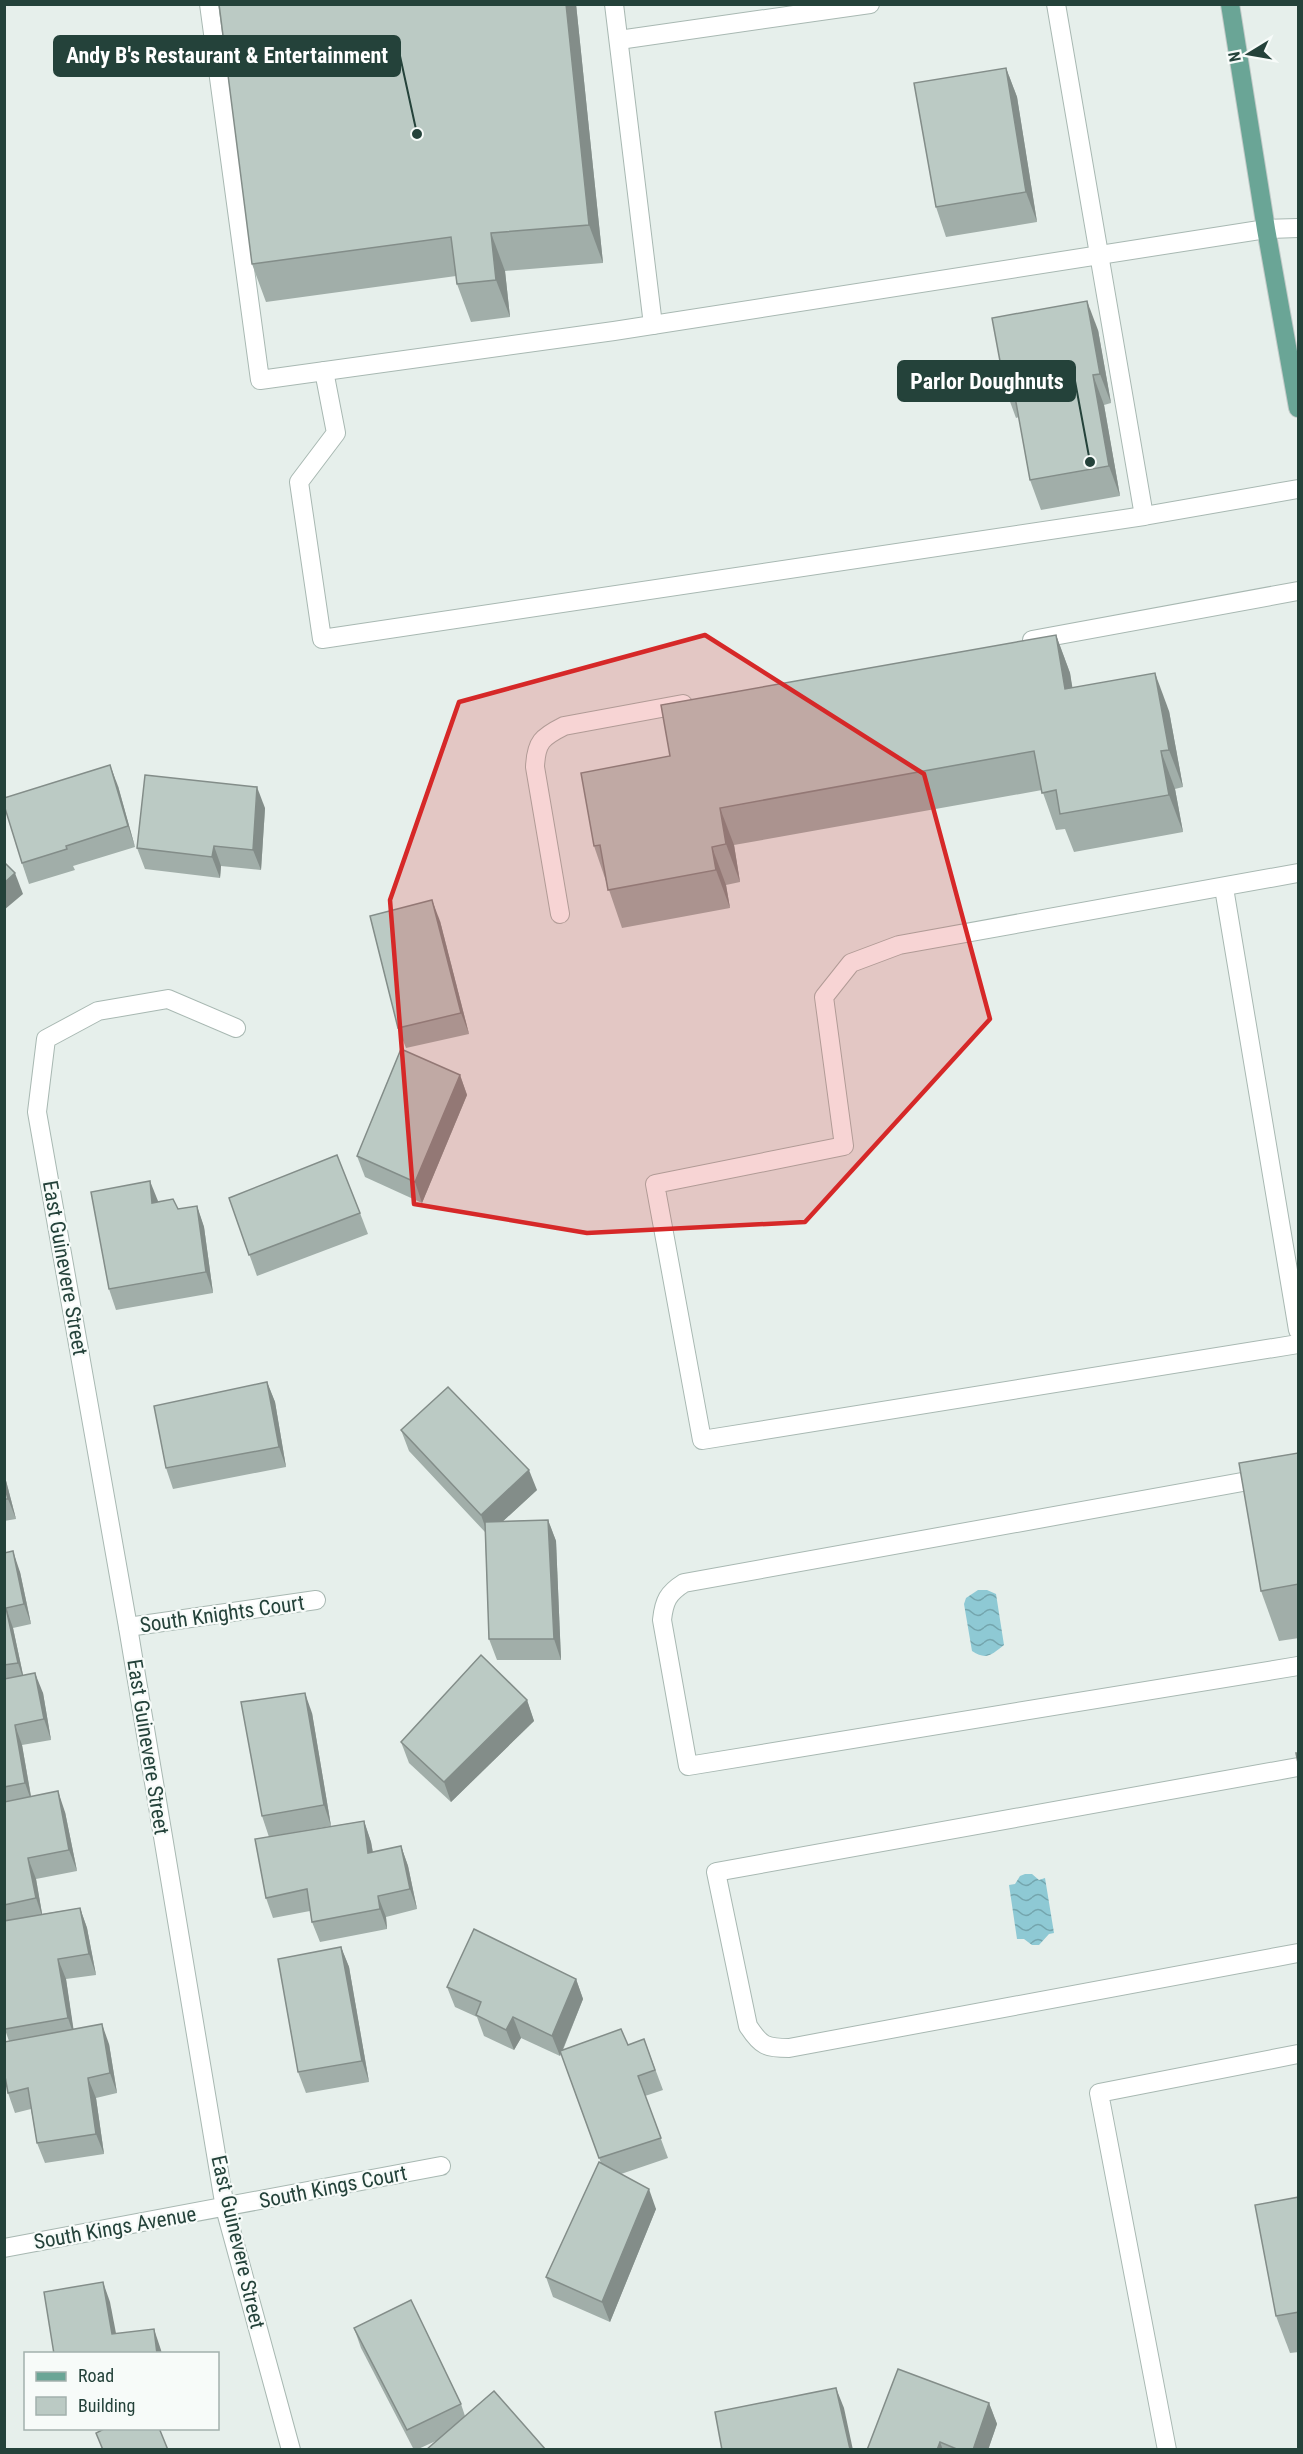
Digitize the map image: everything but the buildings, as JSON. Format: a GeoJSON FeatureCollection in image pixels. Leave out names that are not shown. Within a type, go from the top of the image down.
{"type":"FeatureCollection","features":[{"type":"Feature","properties":{"kind":"main road"},"geometry":{"type":"LineString","coordinates":[[1230,4],[1266,230],[1299,408]]}},
{"type":"Feature","properties":{"kind":"street"},"geometry":{"type":"LineString","coordinates":[[209,4],[260,380],[653,325],[1266,230],[1299,228]]}},
{"type":"Feature","properties":{"kind":"street"},"geometry":{"type":"LineString","coordinates":[[614,4],[653,325]]}},
{"type":"Feature","properties":{"kind":"street"},"geometry":{"type":"LineString","coordinates":[[619,40],[870,4]]}},
{"type":"Feature","properties":{"kind":"street"},"geometry":{"type":"LineString","coordinates":[[1056,4],[1144,516]]}},
{"type":"Feature","properties":{"kind":"street"},"geometry":{"type":"LineString","coordinates":[[324,371],[336,433],[299,482],[322,639],[1144,516],[1299,489]]}},
{"type":"Feature","properties":{"kind":"street"},"geometry":{"type":"LineString","coordinates":[[1011,644],[1299,591]]}},
{"type":"Feature","properties":{"kind":"street"},"geometry":{"type":"LineString","coordinates":[[560,914],[535,767],[536,748],[547,734],[564,726],[705,700]]}},
{"type":"Feature","properties":{"kind":"street"},"geometry":{"type":"LineString","coordinates":[[1299,873],[900,945],[851,963],[824,997],[844,1146],[654,1184],[702,1440],[1299,1344]]}},
{"type":"Feature","properties":{"kind":"street"},"geometry":{"type":"LineString","coordinates":[[1224,888],[1299,1330]]}},
{"type":"Feature","properties":{"kind":"street","name":"East Guinevere Street"},"geometry":{"type":"LineString","coordinates":[[236,1028],[168,999],[98,1011],[46,1039],[37,1112],[128,1627],[225,2208],[291,2450]]}},
{"type":"Feature","properties":{"kind":"street"},"geometry":{"type":"LineString","coordinates":[[1299,1472],[684,1583],[671,1592],[664,1604],[663,1620],[688,1767],[1299,1666]]}},
{"type":"Feature","properties":{"kind":"street","name":"South Knights Court"},"geometry":{"type":"LineString","coordinates":[[128,1627],[316,1600]]}},
{"type":"Feature","properties":{"kind":"street"},"geometry":{"type":"LineString","coordinates":[[1299,1767],[716,1872],[748,2026],[758,2042],[772,2048],[789,2048],[1299,1953]]}},
{"type":"Feature","properties":{"kind":"street"},"geometry":{"type":"LineString","coordinates":[[1167,2450],[1099,2093],[1299,2054]]}},
{"type":"Feature","properties":{"kind":"street","name":"South Kings Court"},"geometry":{"type":"LineString","coordinates":[[225,2208],[441,2166]]}},
{"type":"Feature","properties":{"kind":"street","name":"South Kings Avenue"},"geometry":{"type":"LineString","coordinates":[[4,2248],[225,2208]]}},
{"type":"Feature","properties":{"kind":"highlighted area"},"geometry":{"type":"Polygon","coordinates":[[[705,635],[924,774],[990,1019],[805,1222],[587,1233],[414,1204],[390,900],[459,702],[705,635]]]}},
{"type":"Feature","properties":{"kind":"water"},"geometry":{"type":"Polygon","coordinates":[[[978,1590],[987,1590],[996,1594],[1004,1645],[986,1656],[972,1651],[964,1604],[966,1598],[978,1590]]]}},
{"type":"Feature","properties":{"kind":"water"},"geometry":{"type":"Polygon","coordinates":[[[1032,1874],[1039,1880],[1045,1878],[1054,1933],[1049,1934],[1039,1945],[1032,1945],[1024,1939],[1017,1939],[1009,1885],[1015,1884],[1020,1876],[1032,1874]]]}},
{"type":"Feature","properties":{"kind":"place","name":"Andy B's Restaurant & Entertainment"},"geometry":{"type":"Point","coordinates":[417,134]}},
{"type":"Feature","properties":{"kind":"place","name":"Parlor Doughnuts"},"geometry":{"type":"Point","coordinates":[1090,462]}}]}
